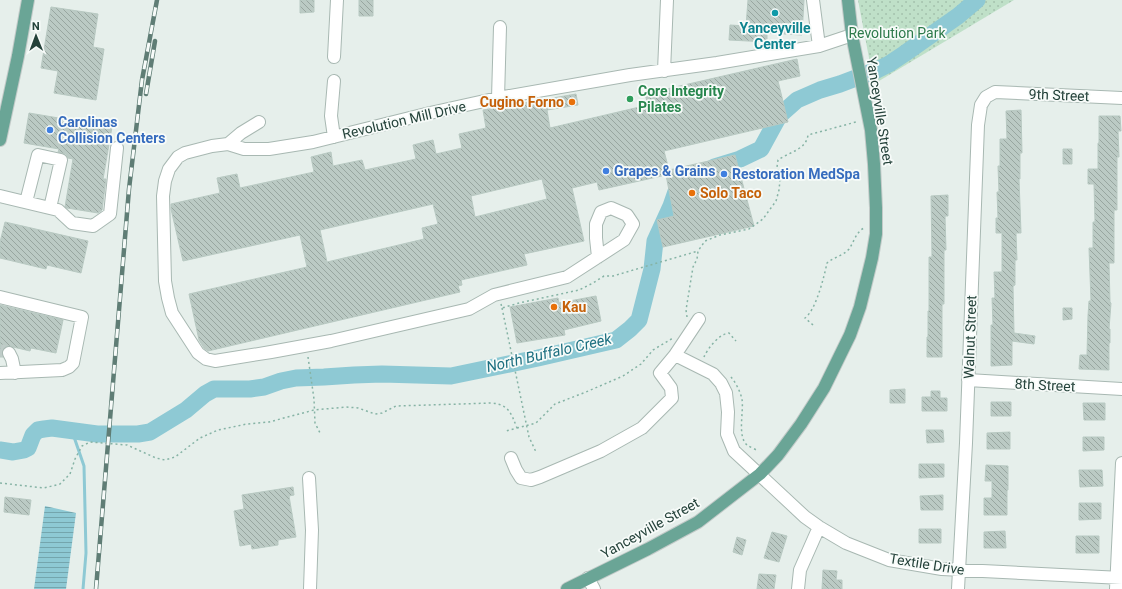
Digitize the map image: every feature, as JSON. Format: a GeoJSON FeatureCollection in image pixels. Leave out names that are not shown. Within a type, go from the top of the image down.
{"type":"FeatureCollection","features":[{"type":"Feature","properties":{"kind":"main road"},"geometry":{"type":"LineString","coordinates":[[0,140],[28,0]]}},
{"type":"Feature","properties":{"kind":"main road","name":"Yanceyville Street"},"geometry":{"type":"LineString","coordinates":[[567,589],[648,549],[698,522],[760,474],[778,455],[795,433],[821,392],[837,363],[850,335],[860,307],[872,258],[876,234],[872,143],[866,103],[852,35],[848,0]]}},
{"type":"Feature","properties":{"kind":"street"},"geometry":{"type":"LineString","coordinates":[[334,57],[337,0]]}},
{"type":"Feature","properties":{"kind":"street"},"geometry":{"type":"LineString","coordinates":[[664,71],[667,0]]}},
{"type":"Feature","properties":{"kind":"street"},"geometry":{"type":"LineString","coordinates":[[813,0],[819,46]]}},
{"type":"Feature","properties":{"kind":"street"},"geometry":{"type":"LineString","coordinates":[[498,98],[500,27]]}},
{"type":"Feature","properties":{"kind":"street","name":"Revolution Mill Drive"},"geometry":{"type":"LineString","coordinates":[[598,257],[568,277],[494,295],[469,309],[331,341],[215,361],[206,359],[198,353],[172,313],[165,281],[163,196],[165,181],[170,169],[178,157],[185,153],[212,146],[228,144],[244,149],[269,149],[313,142],[498,98],[630,75],[664,71],[819,46],[852,35]]}},
{"type":"Feature","properties":{"kind":"street"},"geometry":{"type":"LineString","coordinates":[[334,81],[331,116],[334,136]]}},
{"type":"Feature","properties":{"kind":"street","name":"9th Street"},"geometry":{"type":"LineString","coordinates":[[995,92],[1122,98]]}},
{"type":"Feature","properties":{"kind":"street","name":"Walnut Street"},"geometry":{"type":"LineString","coordinates":[[958,589],[978,125],[981,105],[986,97],[995,92]]}},
{"type":"Feature","properties":{"kind":"street"},"geometry":{"type":"LineString","coordinates":[[228,144],[241,133],[259,122]]}},
{"type":"Feature","properties":{"kind":"street"},"geometry":{"type":"LineString","coordinates":[[0,196],[58,210],[72,223],[93,226],[110,214],[117,148]]}},
{"type":"Feature","properties":{"kind":"street"},"geometry":{"type":"LineString","coordinates":[[26,202],[38,155],[61,160],[50,208]]}},
{"type":"Feature","properties":{"kind":"street"},"geometry":{"type":"LineString","coordinates":[[0,297],[82,317],[73,363],[69,367],[62,370],[0,373]]}},
{"type":"Feature","properties":{"kind":"street"},"geometry":{"type":"LineString","coordinates":[[511,458],[521,478],[531,480],[601,451],[642,428],[672,398],[671,388],[660,373],[676,355],[684,342],[693,319]]}},
{"type":"Feature","properties":{"kind":"street"},"geometry":{"type":"LineString","coordinates":[[9,353],[12,359],[14,373]]}},
{"type":"Feature","properties":{"kind":"street","name":"Textile Drive"},"geometry":{"type":"LineString","coordinates":[[676,355],[712,374],[722,383],[726,393],[728,412],[727,434],[734,451],[805,517],[846,543],[889,560],[942,569],[1118,582]]}},
{"type":"Feature","properties":{"kind":"street","name":"8th Street"},"geometry":{"type":"LineString","coordinates":[[968,380],[1122,389]]}},
{"type":"Feature","properties":{"kind":"street"},"geometry":{"type":"LineString","coordinates":[[1118,582],[1122,463]]}},
{"type":"Feature","properties":{"kind":"street"},"geometry":{"type":"LineString","coordinates":[[308,478],[312,530],[310,589]]}},
{"type":"Feature","properties":{"kind":"street"},"geometry":{"type":"LineString","coordinates":[[798,589],[800,570],[819,527]]}},
{"type":"Feature","properties":{"kind":"street"},"geometry":{"type":"LineString","coordinates":[[588,578],[594,589]]}},
{"type":"Feature","properties":{"kind":"path"},"geometry":{"type":"LineString","coordinates":[[693,319],[686,310],[690,293],[693,267],[697,259],[698,251],[705,240],[720,235],[749,229],[763,219],[776,201],[779,190],[780,180],[778,160],[784,155],[795,151],[802,146],[808,135],[856,122]]}},
{"type":"Feature","properties":{"kind":"path"},"geometry":{"type":"LineString","coordinates":[[813,325],[805,318],[809,315],[814,306],[827,263],[841,256],[848,250],[859,231],[864,228]]}},
{"type":"Feature","properties":{"kind":"path"},"geometry":{"type":"LineString","coordinates":[[502,308],[579,290],[604,276],[622,274],[698,251]]}},
{"type":"Feature","properties":{"kind":"path"},"geometry":{"type":"LineString","coordinates":[[499,294],[529,437],[536,452]]}},
{"type":"Feature","properties":{"kind":"path"},"geometry":{"type":"LineString","coordinates":[[703,358],[707,351],[724,334],[729,333],[736,341]]}},
{"type":"Feature","properties":{"kind":"path"},"geometry":{"type":"LineString","coordinates":[[506,431],[536,423],[555,404],[623,376],[641,364],[653,350],[676,336],[684,342]]}},
{"type":"Feature","properties":{"kind":"path"},"geometry":{"type":"LineString","coordinates":[[308,360],[314,398],[315,423],[320,433]]}},
{"type":"Feature","properties":{"kind":"path"},"geometry":{"type":"LineString","coordinates":[[0,483],[44,488],[60,484],[70,474],[75,459],[82,446],[90,442],[128,445],[156,458],[165,460],[175,458],[200,438],[218,430],[246,424],[269,422],[314,410],[346,407],[358,408],[375,414],[382,413],[396,406],[492,402],[507,408],[517,428]]}},
{"type":"Feature","properties":{"kind":"green space","name":"Revolution Park"},"geometry":{"type":"Polygon","coordinates":[[[858,0],[1014,0],[874,84],[858,0]]]}},
{"type":"Feature","properties":{"kind":"water"},"geometry":{"type":"Polygon","coordinates":[[[45,506],[76,513],[66,589],[34,589],[45,506]]]}},
{"type":"Feature","properties":{"kind":"building"},"geometry":{"type":"Polygon","coordinates":[[[300,0],[314,0],[314,12],[300,13],[300,0]]]}},
{"type":"Feature","properties":{"kind":"building"},"geometry":{"type":"Polygon","coordinates":[[[359,0],[373,0],[373,16],[359,16],[359,0]]]}},
{"type":"Feature","properties":{"kind":"building","name":"Yanceyville Center"},"geometry":{"type":"Polygon","coordinates":[[[748,0],[804,0],[802,35],[767,33],[767,42],[729,40],[730,25],[746,26],[748,0]]]}},
{"type":"Feature","properties":{"kind":"building"},"geometry":{"type":"Polygon","coordinates":[[[51,7],[98,14],[93,47],[104,49],[96,100],[54,93],[58,71],[41,68],[51,7]]]}},
{"type":"Feature","properties":{"kind":"building"},"geometry":{"type":"Polygon","coordinates":[[[797,59],[800,76],[778,81],[788,122],[664,151],[669,170],[735,155],[754,226],[663,247],[657,220],[674,216],[666,175],[599,190],[597,182],[572,188],[584,241],[524,254],[527,265],[461,280],[462,285],[458,286],[460,292],[208,351],[199,340],[189,294],[307,267],[300,235],[183,261],[171,204],[220,193],[217,178],[237,174],[240,188],[314,172],[311,157],[331,152],[333,166],[362,160],[365,170],[416,159],[413,145],[433,140],[436,154],[462,148],[459,134],[486,128],[483,110],[576,94],[578,105],[547,110],[550,128],[648,105],[645,94],[797,59]],[[542,179],[471,196],[475,217],[547,199],[542,179]],[[433,204],[320,230],[327,262],[424,239],[422,228],[438,224],[433,204]]]}},
{"type":"Feature","properties":{"kind":"building"},"geometry":{"type":"Polygon","coordinates":[[[1021,110],[1022,153],[1020,153],[1019,179],[1021,233],[1016,233],[1017,260],[1015,260],[1015,285],[1013,286],[1014,333],[1035,336],[1034,344],[1012,341],[1012,365],[991,366],[991,325],[993,325],[992,298],[995,298],[994,272],[1002,272],[1002,233],[996,233],[996,218],[998,218],[997,192],[999,192],[998,166],[1000,166],[1000,139],[1007,139],[1006,111],[1021,110]]]}},
{"type":"Feature","properties":{"kind":"building"},"geometry":{"type":"Polygon","coordinates":[[[29,113],[112,127],[103,179],[106,179],[102,210],[98,213],[65,207],[73,159],[68,158],[66,154],[58,152],[59,149],[24,143],[29,113]]]}},
{"type":"Feature","properties":{"kind":"building"},"geometry":{"type":"Polygon","coordinates":[[[1099,116],[1120,116],[1121,131],[1118,131],[1119,157],[1117,157],[1117,210],[1114,210],[1114,263],[1109,263],[1111,303],[1109,329],[1109,370],[1079,369],[1080,355],[1087,355],[1089,301],[1091,301],[1089,248],[1093,248],[1093,222],[1095,222],[1094,184],[1088,184],[1088,169],[1098,169],[1099,116]]]}},
{"type":"Feature","properties":{"kind":"building"},"geometry":{"type":"Polygon","coordinates":[[[1063,149],[1072,149],[1072,164],[1063,164],[1063,149]]]}},
{"type":"Feature","properties":{"kind":"building"},"geometry":{"type":"Polygon","coordinates":[[[948,195],[948,216],[945,216],[946,250],[944,250],[942,357],[927,357],[929,257],[932,257],[931,196],[948,195]]]}},
{"type":"Feature","properties":{"kind":"building"},"geometry":{"type":"Polygon","coordinates":[[[5,222],[88,241],[81,273],[47,265],[46,269],[0,258],[0,242],[5,222]]]}},
{"type":"Feature","properties":{"kind":"building"},"geometry":{"type":"Polygon","coordinates":[[[596,296],[601,321],[564,330],[565,335],[517,343],[510,307],[558,298],[559,303],[596,296]]]}},
{"type":"Feature","properties":{"kind":"building"},"geometry":{"type":"Polygon","coordinates":[[[0,305],[63,320],[56,353],[31,348],[30,351],[9,346],[3,349],[3,357],[0,357],[0,305]]]}},
{"type":"Feature","properties":{"kind":"building"},"geometry":{"type":"Polygon","coordinates":[[[1063,308],[1072,308],[1072,319],[1063,320],[1063,308]]]}},
{"type":"Feature","properties":{"kind":"building"},"geometry":{"type":"Polygon","coordinates":[[[905,389],[905,403],[890,403],[890,390],[905,389]]]}},
{"type":"Feature","properties":{"kind":"building"},"geometry":{"type":"Polygon","coordinates":[[[931,391],[940,391],[940,398],[947,398],[947,411],[922,411],[922,397],[931,397],[931,391]]]}},
{"type":"Feature","properties":{"kind":"building"},"geometry":{"type":"Polygon","coordinates":[[[991,402],[1011,402],[1011,416],[991,416],[991,402]]]}},
{"type":"Feature","properties":{"kind":"building"},"geometry":{"type":"Polygon","coordinates":[[[1083,403],[1105,403],[1105,420],[1084,420],[1083,403]]]}},
{"type":"Feature","properties":{"kind":"building"},"geometry":{"type":"Polygon","coordinates":[[[926,430],[943,430],[944,442],[927,443],[926,430]]]}},
{"type":"Feature","properties":{"kind":"building"},"geometry":{"type":"Polygon","coordinates":[[[1010,432],[1010,449],[987,449],[987,433],[1010,432]]]}},
{"type":"Feature","properties":{"kind":"building"},"geometry":{"type":"Polygon","coordinates":[[[1083,437],[1104,437],[1104,450],[1083,451],[1083,437]]]}},
{"type":"Feature","properties":{"kind":"building"},"geometry":{"type":"Polygon","coordinates":[[[919,464],[944,464],[944,477],[919,478],[919,464]]]}},
{"type":"Feature","properties":{"kind":"building"},"geometry":{"type":"Polygon","coordinates":[[[986,465],[1008,466],[1007,515],[984,515],[984,498],[992,498],[992,481],[985,481],[986,465]]]}},
{"type":"Feature","properties":{"kind":"building"},"geometry":{"type":"Polygon","coordinates":[[[1079,470],[1102,470],[1103,486],[1080,487],[1079,470]]]}},
{"type":"Feature","properties":{"kind":"building"},"geometry":{"type":"Polygon","coordinates":[[[293,487],[294,495],[289,496],[296,537],[278,540],[278,545],[252,549],[251,544],[240,546],[234,511],[244,509],[242,495],[293,487]]]}},
{"type":"Feature","properties":{"kind":"building"},"geometry":{"type":"Polygon","coordinates":[[[943,495],[943,510],[921,510],[920,496],[943,495]]]}},
{"type":"Feature","properties":{"kind":"building"},"geometry":{"type":"Polygon","coordinates":[[[5,497],[31,500],[29,515],[4,512],[5,497]]]}},
{"type":"Feature","properties":{"kind":"building"},"geometry":{"type":"Polygon","coordinates":[[[1079,503],[1101,503],[1101,519],[1079,520],[1079,503]]]}},
{"type":"Feature","properties":{"kind":"building"},"geometry":{"type":"Polygon","coordinates":[[[919,529],[941,529],[941,543],[919,543],[919,529]]]}},
{"type":"Feature","properties":{"kind":"building"},"geometry":{"type":"Polygon","coordinates":[[[1005,531],[1006,548],[984,548],[984,532],[1005,531]]]}},
{"type":"Feature","properties":{"kind":"building"},"geometry":{"type":"Polygon","coordinates":[[[772,532],[787,536],[779,562],[764,558],[772,532]]]}},
{"type":"Feature","properties":{"kind":"building"},"geometry":{"type":"Polygon","coordinates":[[[1076,536],[1099,536],[1099,553],[1076,553],[1076,536]]]}},
{"type":"Feature","properties":{"kind":"building"},"geometry":{"type":"Polygon","coordinates":[[[737,537],[746,540],[742,555],[733,552],[737,537]]]}},
{"type":"Feature","properties":{"kind":"building"},"geometry":{"type":"Polygon","coordinates":[[[823,570],[837,571],[836,580],[842,580],[842,589],[822,589],[823,570]]]}},
{"type":"Feature","properties":{"kind":"building"},"geometry":{"type":"Polygon","coordinates":[[[759,574],[776,575],[774,589],[757,589],[759,574]]]}},
{"type":"Feature","properties":{"kind":"waterway","name":"North Buffalo Creek"},"geometry":{"type":"LineString","coordinates":[[968,0],[970,5]]}},
{"type":"Feature","properties":{"kind":"waterway","name":"North Buffalo Creek"},"geometry":{"type":"LineString","coordinates":[[714,167],[740,159],[761,149],[779,116],[797,100],[820,90],[877,70],[889,64],[958,16],[977,0]]}},
{"type":"Feature","properties":{"kind":"waterway","name":"North Buffalo Creek"},"geometry":{"type":"LineString","coordinates":[[0,450],[13,452],[24,450],[28,448],[33,435],[38,430],[52,428],[97,434],[138,434],[150,432],[186,410],[205,394],[214,389],[250,389],[264,387],[296,378],[382,374],[451,376],[616,340],[639,320],[652,269],[655,241],[671,206],[679,183]]}},
{"type":"Feature","properties":{"kind":"waterway"},"geometry":{"type":"LineString","coordinates":[[72,431],[84,466],[86,553],[83,589]]}},
{"type":"Feature","properties":{"kind":"tunnel"},"geometry":{"type":"LineString","coordinates":[[0,350],[9,353]]}},
{"type":"Feature","properties":{"kind":"railway"},"geometry":{"type":"LineString","coordinates":[[96,589],[129,189],[142,80],[157,0]]}},
{"type":"Feature","properties":{"kind":"railway"},"geometry":{"type":"LineString","coordinates":[[146,94],[155,41]]}},
{"type":"Feature","properties":{"kind":"place","name":"Yanceyville Center"},"geometry":{"type":"Point","coordinates":[775,13]}},
{"type":"Feature","properties":{"kind":"place","name":"Core Integrity Pilates"},"geometry":{"type":"Point","coordinates":[630,99]}},
{"type":"Feature","properties":{"kind":"place","name":"Cugino Forno"},"geometry":{"type":"Point","coordinates":[572,102]}},
{"type":"Feature","properties":{"kind":"place","name":"Carolinas Collision Centers"},"geometry":{"type":"Point","coordinates":[50,130]}},
{"type":"Feature","properties":{"kind":"place","name":"Grapes & Grains"},"geometry":{"type":"Point","coordinates":[606,171]}},
{"type":"Feature","properties":{"kind":"place","name":"Restoration MedSpa"},"geometry":{"type":"Point","coordinates":[724,174]}},
{"type":"Feature","properties":{"kind":"place","name":"Solo Taco"},"geometry":{"type":"Point","coordinates":[692,193]}},
{"type":"Feature","properties":{"kind":"place","name":"Kau"},"geometry":{"type":"Point","coordinates":[554,307]}}]}
